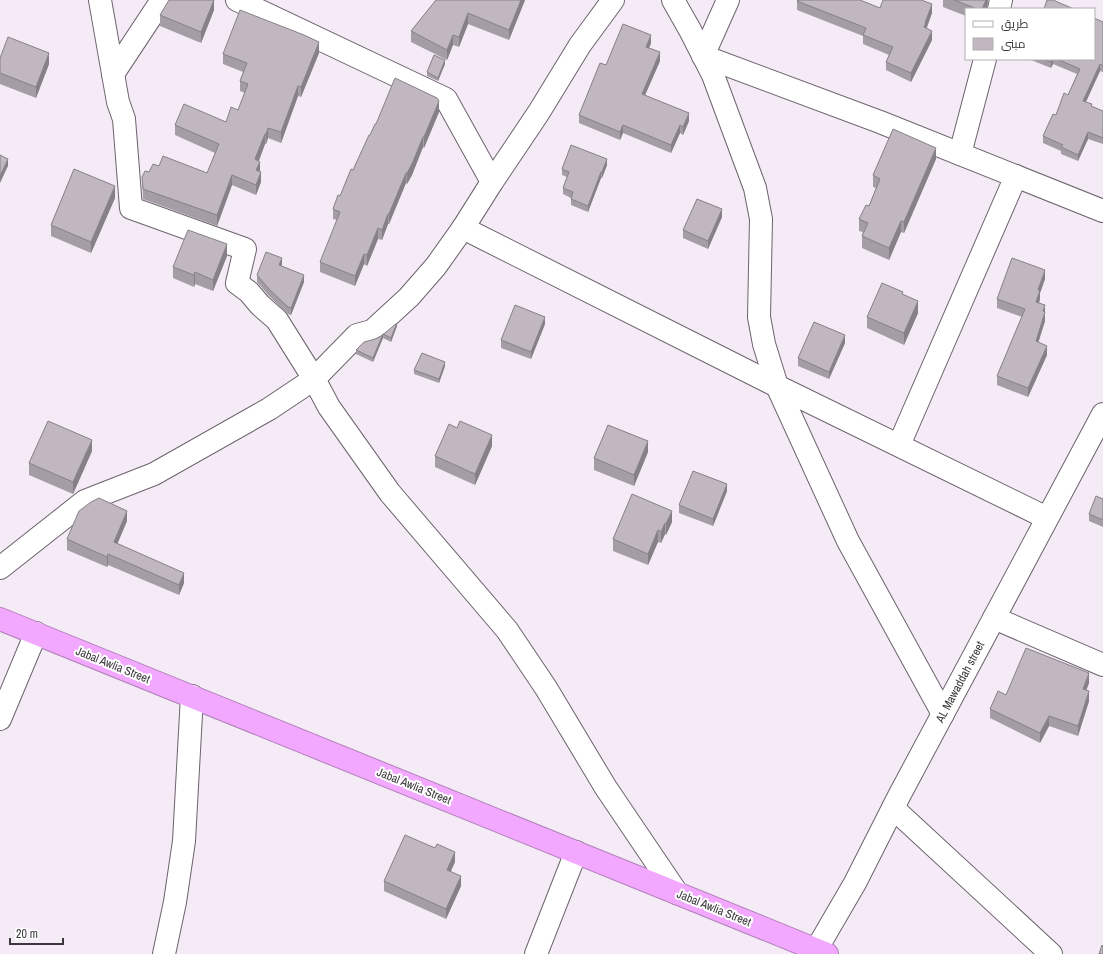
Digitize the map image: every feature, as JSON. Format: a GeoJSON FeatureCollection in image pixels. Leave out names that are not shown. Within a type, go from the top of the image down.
{"type":"FeatureCollection","features":[{"type":"Feature","properties":{"kind":"highway","name":"Jabal Awlia Street"},"geometry":{"type":"LineString","coordinates":[[0,619],[822,952]]}},
{"type":"Feature","properties":{"kind":"street"},"geometry":{"type":"LineString","coordinates":[[100,0],[118,102],[124,119],[131,208],[244,249],[237,283],[249,292],[260,305],[277,320],[314,379],[329,407],[390,493],[507,630],[546,688],[606,788],[677,893]]}},
{"type":"Feature","properties":{"kind":"street"},"geometry":{"type":"LineString","coordinates":[[113,74],[162,0]]}},
{"type":"Feature","properties":{"kind":"street"},"geometry":{"type":"LineString","coordinates":[[237,0],[446,99],[492,182]]}},
{"type":"Feature","properties":{"kind":"street"},"geometry":{"type":"LineString","coordinates":[[672,0],[690,30],[713,75],[756,188],[761,219],[759,317],[764,344],[777,386],[848,541],[943,714]]}},
{"type":"Feature","properties":{"kind":"street"},"geometry":{"type":"LineString","coordinates":[[703,56],[728,0]]}},
{"type":"Feature","properties":{"kind":"street"},"geometry":{"type":"LineString","coordinates":[[0,568],[85,501],[154,474],[269,409],[314,379],[357,335],[372,331],[409,297],[436,266],[463,228],[539,112],[608,1]]}},
{"type":"Feature","properties":{"kind":"street"},"geometry":{"type":"LineString","coordinates":[[703,56],[880,122],[1103,211]]}},
{"type":"Feature","properties":{"kind":"street"},"geometry":{"type":"LineString","coordinates":[[960,154],[985,60]]}},
{"type":"Feature","properties":{"kind":"street"},"geometry":{"type":"LineString","coordinates":[[899,445],[1016,176]]}},
{"type":"Feature","properties":{"kind":"street"},"geometry":{"type":"LineString","coordinates":[[463,228],[777,386],[1047,518]]}},
{"type":"Feature","properties":{"kind":"street","name":"AL Mawaddah street"},"geometry":{"type":"LineString","coordinates":[[822,952],[893,808],[1103,414]]}},
{"type":"Feature","properties":{"kind":"street"},"geometry":{"type":"LineString","coordinates":[[994,618],[1103,665]]}},
{"type":"Feature","properties":{"kind":"street"},"geometry":{"type":"LineString","coordinates":[[0,719],[36,633]]}},
{"type":"Feature","properties":{"kind":"street"},"geometry":{"type":"LineString","coordinates":[[164,954],[175,902],[184,841],[192,696]]}},
{"type":"Feature","properties":{"kind":"street"},"geometry":{"type":"LineString","coordinates":[[893,808],[1051,954]]}},
{"type":"Feature","properties":{"kind":"street"},"geometry":{"type":"LineString","coordinates":[[536,954],[576,852]]}},
{"type":"Feature","properties":{"kind":"building"},"geometry":{"type":"Polygon","coordinates":[[[169,0],[214,0],[201,32],[160,15],[169,0]]]}},
{"type":"Feature","properties":{"kind":"building"},"geometry":{"type":"Polygon","coordinates":[[[436,0],[521,0],[509,30],[468,13],[459,37],[453,35],[447,50],[411,31],[436,0]]]}},
{"type":"Feature","properties":{"kind":"building"},"geometry":{"type":"Polygon","coordinates":[[[860,0],[880,8],[883,0],[921,0],[932,4],[924,27],[932,31],[911,73],[886,62],[893,47],[863,35],[866,28],[797,1],[860,0]]]}},
{"type":"Feature","properties":{"kind":"building"},"geometry":{"type":"Polygon","coordinates":[[[954,0],[986,0],[982,8],[974,8],[954,0]]]}},
{"type":"Feature","properties":{"kind":"building"},"geometry":{"type":"Polygon","coordinates":[[[1047,0],[1053,0],[1072,8],[1044,8],[1047,0]]]}},
{"type":"Feature","properties":{"kind":"building"},"geometry":{"type":"Polygon","coordinates":[[[240,10],[319,42],[301,87],[298,86],[281,132],[268,128],[265,134],[255,159],[260,162],[256,170],[261,172],[256,185],[232,175],[217,215],[143,189],[142,177],[145,171],[149,172],[153,164],[159,166],[163,156],[207,173],[219,144],[175,125],[184,104],[226,122],[231,107],[238,110],[248,84],[240,81],[247,63],[223,54],[240,10]]]}},
{"type":"Feature","properties":{"kind":"building"},"geometry":{"type":"Polygon","coordinates":[[[1095,18],[1103,22],[1103,66],[1100,64],[1083,101],[1092,104],[1091,106],[1103,111],[1103,138],[1088,132],[1078,155],[1061,147],[1063,145],[1043,136],[1053,114],[1056,115],[1064,93],[1068,95],[1080,69],[1059,60],[1095,60],[1095,18]]]}},
{"type":"Feature","properties":{"kind":"building"},"geometry":{"type":"Polygon","coordinates":[[[623,24],[651,35],[646,47],[660,52],[642,94],[689,113],[683,127],[680,125],[671,145],[623,125],[620,132],[579,115],[600,63],[606,65],[623,24]]]}},
{"type":"Feature","properties":{"kind":"building"},"geometry":{"type":"Polygon","coordinates":[[[8,37],[49,53],[36,87],[0,73],[0,58],[8,37]]]}},
{"type":"Feature","properties":{"kind":"building"},"geometry":{"type":"Polygon","coordinates":[[[434,55],[445,60],[438,78],[427,72],[434,55]]]}},
{"type":"Feature","properties":{"kind":"building"},"geometry":{"type":"Polygon","coordinates":[[[395,78],[437,98],[439,101],[382,230],[378,228],[367,255],[364,254],[355,276],[320,262],[340,212],[333,209],[338,195],[340,196],[351,169],[353,170],[369,135],[376,124],[395,78]]]}},
{"type":"Feature","properties":{"kind":"building"},"geometry":{"type":"Polygon","coordinates":[[[893,129],[936,148],[904,222],[901,221],[889,248],[862,236],[868,223],[859,219],[866,205],[869,206],[880,179],[873,175],[893,129]]]}},
{"type":"Feature","properties":{"kind":"building"},"geometry":{"type":"Polygon","coordinates":[[[571,145],[607,159],[588,206],[571,199],[573,192],[563,188],[569,172],[562,169],[571,145]]]}},
{"type":"Feature","properties":{"kind":"building"},"geometry":{"type":"Polygon","coordinates":[[[0,155],[8,159],[0,176],[0,155]]]}},
{"type":"Feature","properties":{"kind":"building"},"geometry":{"type":"Polygon","coordinates":[[[74,169],[115,186],[91,242],[51,225],[74,169]]]}},
{"type":"Feature","properties":{"kind":"building"},"geometry":{"type":"Polygon","coordinates":[[[697,199],[722,209],[708,241],[683,230],[697,199]]]}},
{"type":"Feature","properties":{"kind":"building"},"geometry":{"type":"Polygon","coordinates":[[[188,230],[227,244],[213,280],[195,272],[194,275],[173,267],[188,230]]]}},
{"type":"Feature","properties":{"kind":"building"},"geometry":{"type":"Polygon","coordinates":[[[266,252],[282,258],[279,265],[304,275],[291,308],[288,307],[269,289],[257,275],[266,252]]]}},
{"type":"Feature","properties":{"kind":"building"},"geometry":{"type":"Polygon","coordinates":[[[1012,258],[1045,270],[1038,290],[1040,290],[1036,302],[1045,305],[1043,311],[1045,312],[1036,341],[1047,346],[1028,388],[997,376],[1025,309],[997,299],[1012,258]]]}},
{"type":"Feature","properties":{"kind":"building"},"geometry":{"type":"Polygon","coordinates":[[[882,283],[903,292],[902,294],[918,301],[904,333],[867,317],[882,283]]]}},
{"type":"Feature","properties":{"kind":"building"},"geometry":{"type":"Polygon","coordinates":[[[515,305],[545,317],[531,352],[501,340],[515,305]]]}},
{"type":"Feature","properties":{"kind":"building"},"geometry":{"type":"Polygon","coordinates":[[[814,322],[845,335],[829,372],[798,358],[814,322]]]}},
{"type":"Feature","properties":{"kind":"building"},"geometry":{"type":"Polygon","coordinates":[[[397,323],[391,338],[383,334],[397,323]]]}},
{"type":"Feature","properties":{"kind":"building"},"geometry":{"type":"Polygon","coordinates":[[[383,335],[373,358],[356,350],[364,342],[383,335]]]}},
{"type":"Feature","properties":{"kind":"building"},"geometry":{"type":"Polygon","coordinates":[[[422,353],[445,362],[439,379],[414,370],[422,353]]]}},
{"type":"Feature","properties":{"kind":"building"},"geometry":{"type":"Polygon","coordinates":[[[48,421],[92,440],[73,482],[29,463],[48,421]]]}},
{"type":"Feature","properties":{"kind":"building"},"geometry":{"type":"Polygon","coordinates":[[[460,421],[492,435],[475,474],[435,456],[449,424],[457,428],[460,421]]]}},
{"type":"Feature","properties":{"kind":"building"},"geometry":{"type":"Polygon","coordinates":[[[608,425],[648,441],[634,475],[594,458],[608,425]]]}},
{"type":"Feature","properties":{"kind":"building"},"geometry":{"type":"Polygon","coordinates":[[[693,471],[727,484],[713,519],[679,505],[693,471]]]}},
{"type":"Feature","properties":{"kind":"building"},"geometry":{"type":"Polygon","coordinates":[[[632,494],[672,511],[661,532],[658,530],[648,554],[613,539],[632,494]]]}},
{"type":"Feature","properties":{"kind":"building"},"geometry":{"type":"Polygon","coordinates":[[[1096,496],[1103,499],[1103,520],[1089,514],[1096,496]]]}},
{"type":"Feature","properties":{"kind":"building"},"geometry":{"type":"Polygon","coordinates":[[[99,498],[127,511],[114,542],[184,573],[179,585],[108,554],[107,557],[67,539],[79,511],[99,498]]]}},
{"type":"Feature","properties":{"kind":"building"},"geometry":{"type":"Polygon","coordinates":[[[1026,648],[1089,673],[1083,689],[1089,691],[1078,726],[1049,716],[1040,733],[990,709],[998,691],[1006,695],[1026,648]]]}},
{"type":"Feature","properties":{"kind":"building"},"geometry":{"type":"Polygon","coordinates":[[[405,835],[435,848],[437,844],[455,852],[447,870],[461,876],[446,909],[384,881],[405,835]]]}},
{"type":"Feature","properties":{"kind":"building"},"geometry":{"type":"Polygon","coordinates":[[[1102,945],[1103,954],[1099,954],[1102,945]]]}}]}
